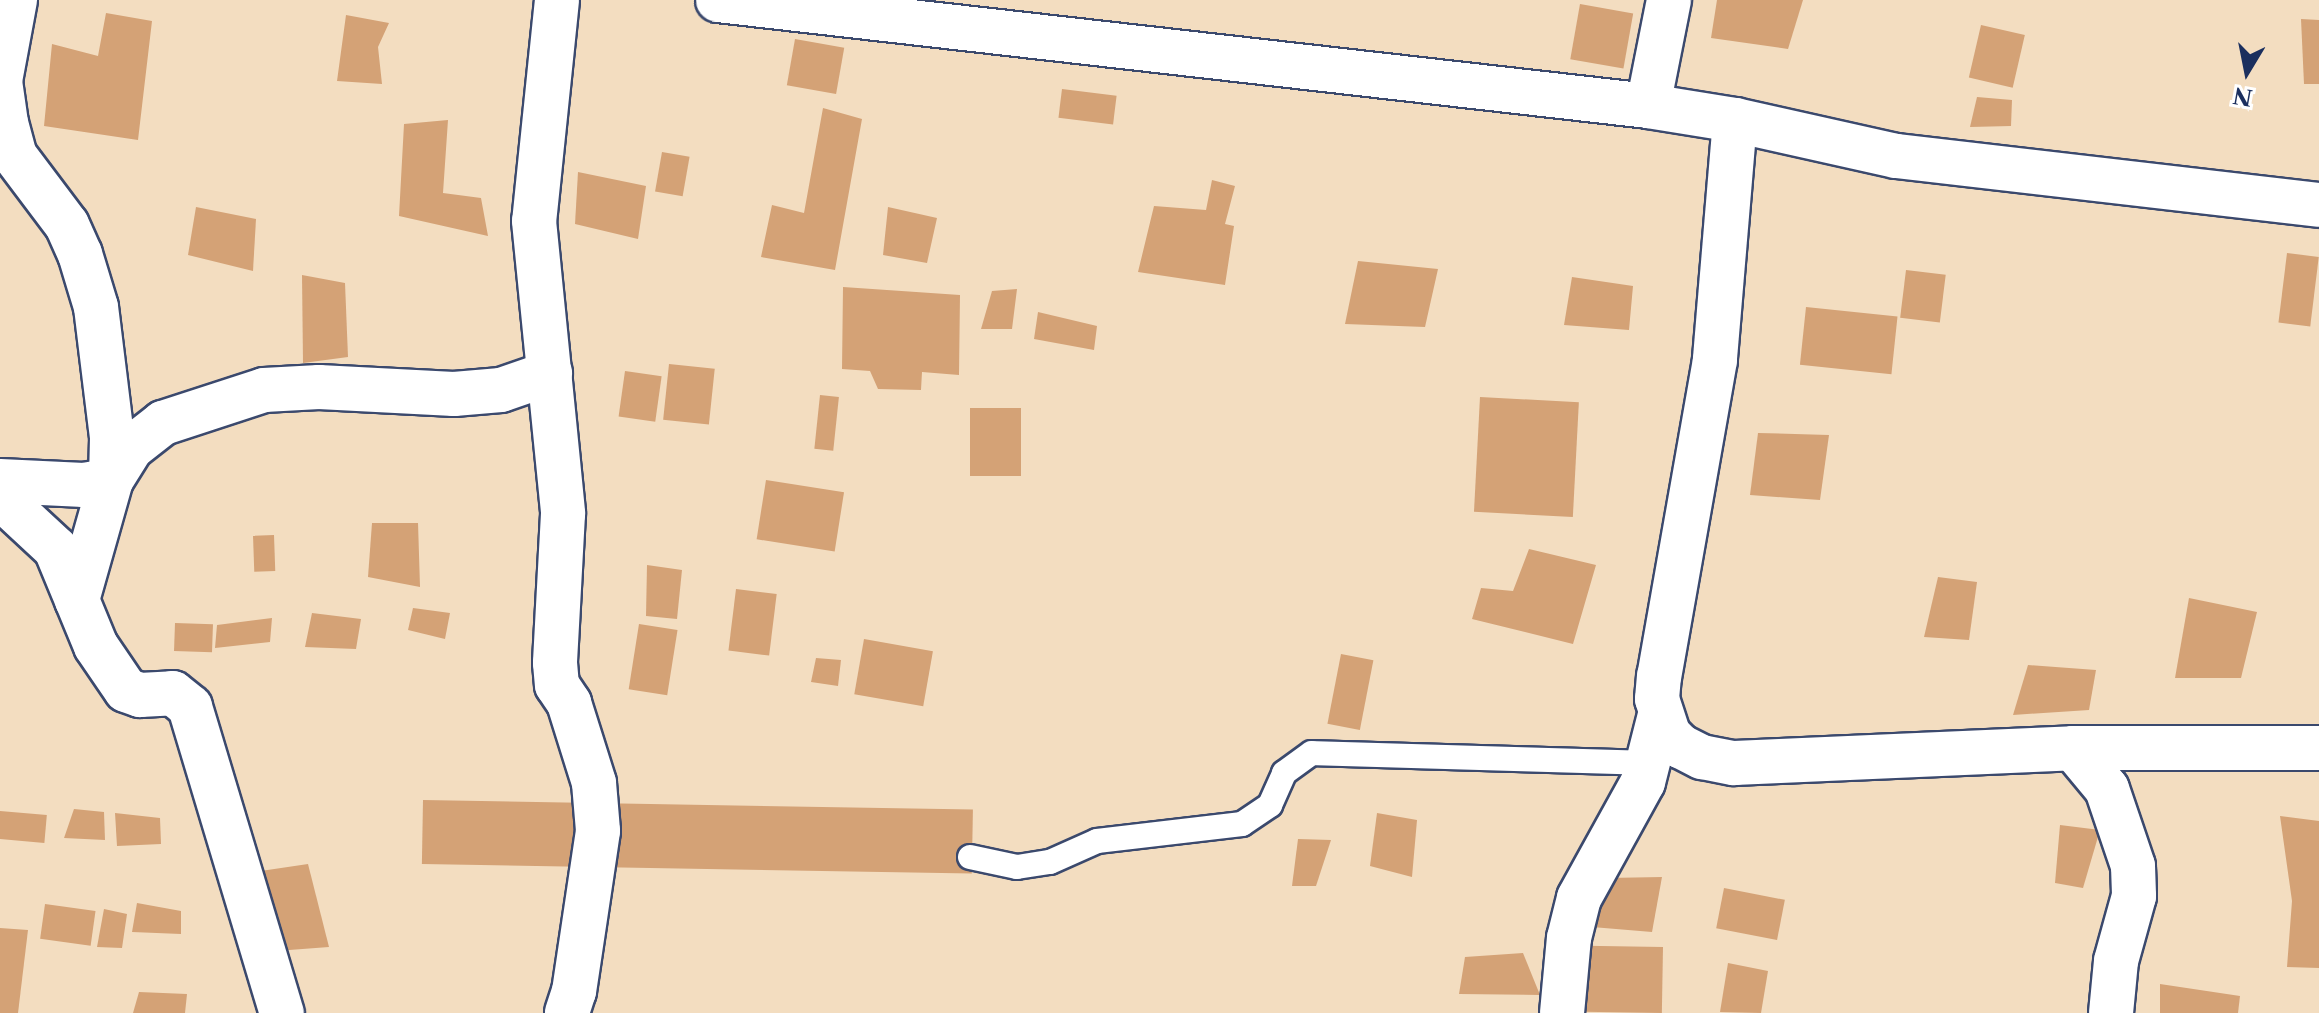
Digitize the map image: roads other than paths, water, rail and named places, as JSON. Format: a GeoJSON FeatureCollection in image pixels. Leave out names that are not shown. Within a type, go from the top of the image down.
{"type":"FeatureCollection","features":[{"type":"Feature","properties":{"kind":"street"},"geometry":{"type":"LineString","coordinates":[[15,0],[0,81],[6,123],[15,156],[67,225],[96,307],[112,438],[111,480],[77,600]]}},
{"type":"Feature","properties":{"kind":"street"},"geometry":{"type":"LineString","coordinates":[[557,0],[534,221],[563,514],[556,620],[557,685],[569,703],[594,783],[598,831],[574,991],[567,1013]]}},
{"type":"Feature","properties":{"kind":"street"},"geometry":{"type":"LineString","coordinates":[[718,0],[890,9],[1648,106],[1735,120],[1896,156],[2319,205]]}},
{"type":"Feature","properties":{"kind":"street"},"geometry":{"type":"LineString","coordinates":[[1648,106],[1669,0]]}},
{"type":"Feature","properties":{"kind":"street"},"geometry":{"type":"LineString","coordinates":[[1735,120],[1715,360],[1659,676],[1657,699],[1669,735],[1680,746],[1702,757],[1734,763],[2073,748],[2319,748]]}},
{"type":"Feature","properties":{"kind":"street"},"geometry":{"type":"LineString","coordinates":[[0,481],[84,485],[111,480],[131,448],[163,423],[264,390],[319,387],[454,394],[501,390],[550,373]]}},
{"type":"Feature","properties":{"kind":"street"},"geometry":{"type":"LineString","coordinates":[[0,497],[56,549],[96,646],[126,690],[140,695],[173,693],[190,707],[244,898],[260,932],[282,1013]]}},
{"type":"Feature","properties":{"kind":"street"},"geometry":{"type":"LineString","coordinates":[[1562,1013],[1569,938],[1579,898],[1625,819],[1648,763],[1660,715]]}},
{"type":"Feature","properties":{"kind":"street"},"geometry":{"type":"LineString","coordinates":[[2073,748],[2107,789],[2119,815],[2133,866],[2134,896],[2116,961],[2111,1013]]}},
{"type":"Feature","properties":{"kind":"lane"},"geometry":{"type":"LineString","coordinates":[[970,857],[1017,867],[1050,862],[1097,841],[1242,824],[1270,805],[1284,773],[1312,753],[1648,763]]}}]}
